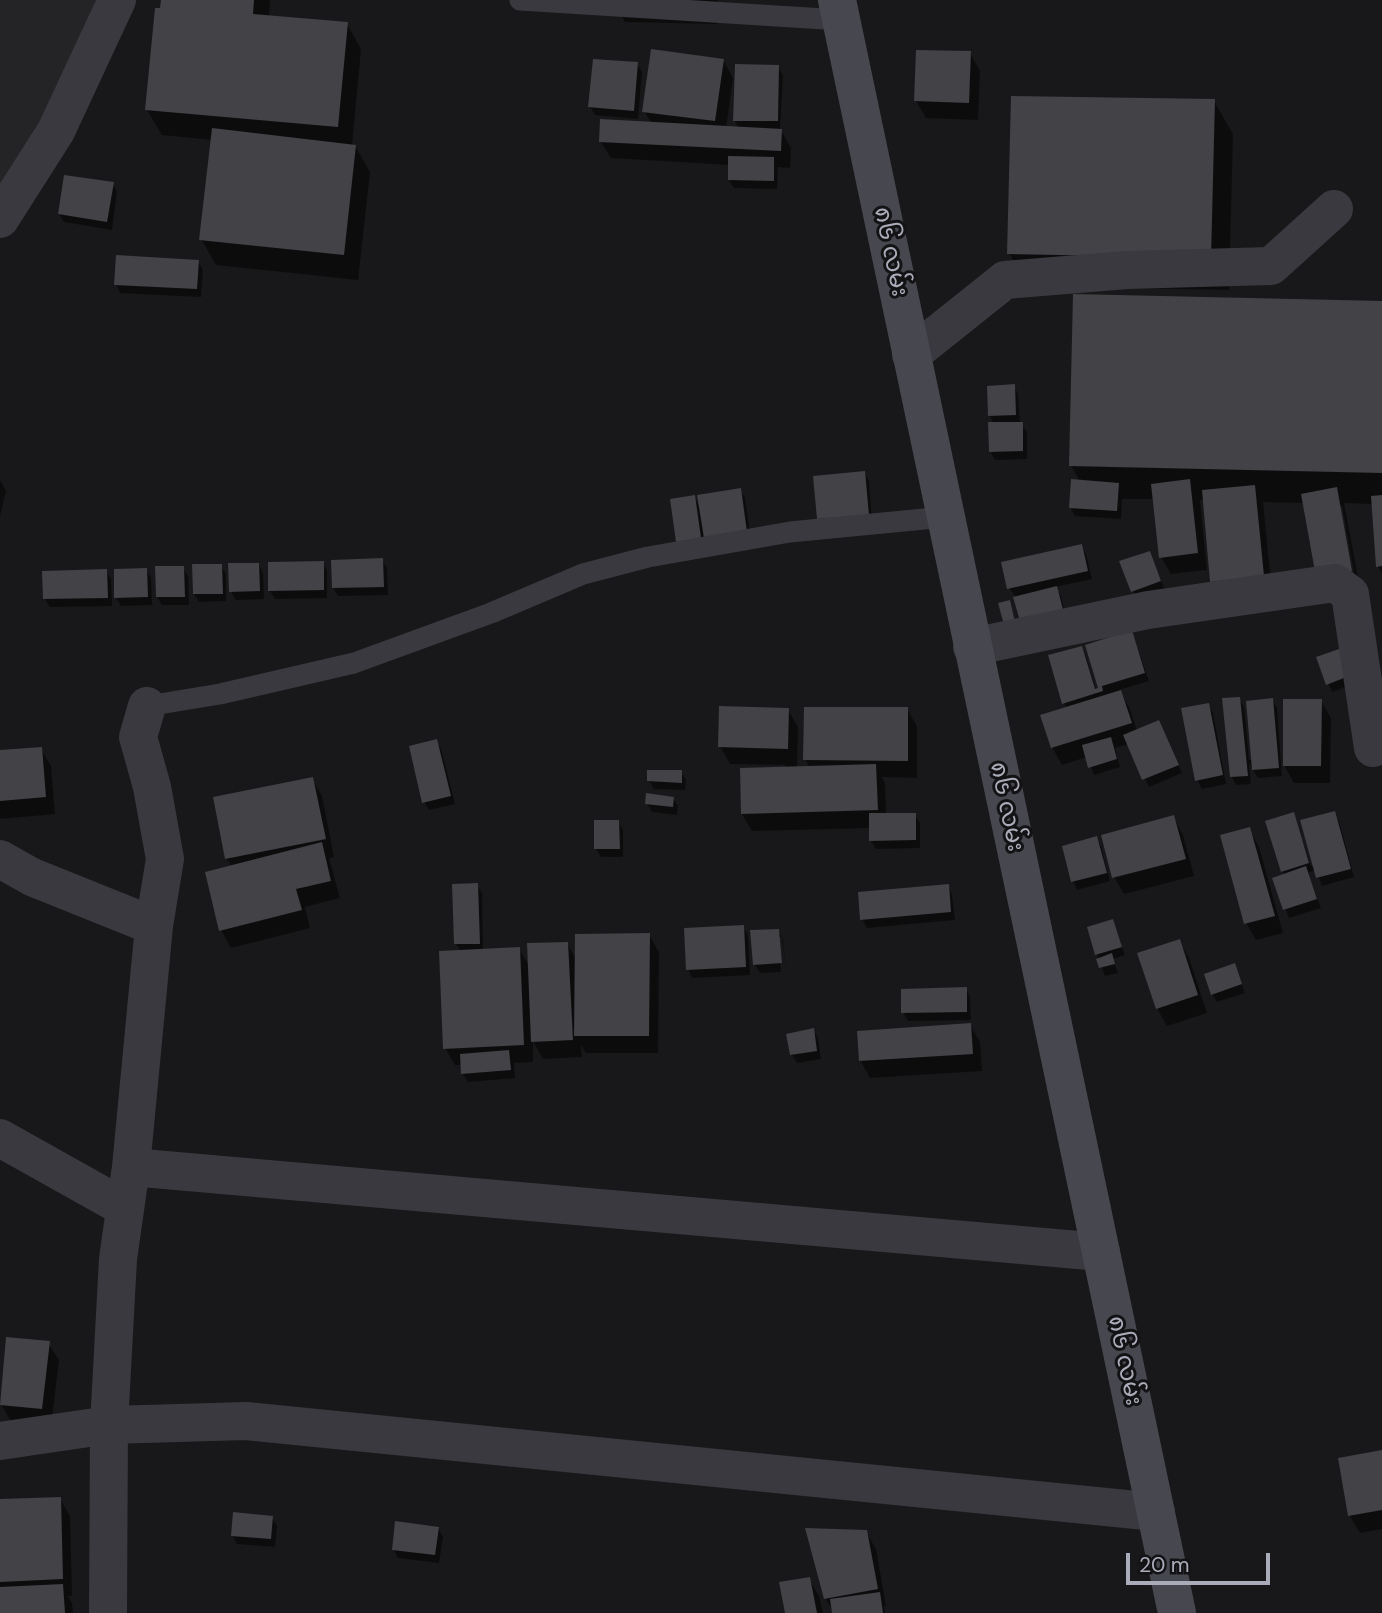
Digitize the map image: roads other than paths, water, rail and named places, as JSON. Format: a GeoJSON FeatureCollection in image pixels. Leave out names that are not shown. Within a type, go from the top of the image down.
{"type":"FeatureCollection","features":[{"type":"Feature","properties":{"kind":"street"},"geometry":{"type":"LineString","coordinates":[[0,219],[56,131],[117,0]]}},
{"type":"Feature","properties":{"kind":"street","name":"၈၆ လမ်း"},"geometry":{"type":"LineString","coordinates":[[839,10],[1177,1613]]}},
{"type":"Feature","properties":{"kind":"street"},"geometry":{"type":"LineString","coordinates":[[911,355],[1005,280],[1127,270],[1271,266],[1334,209]]}},
{"type":"Feature","properties":{"kind":"street"},"geometry":{"type":"LineString","coordinates":[[972,647],[1148,610],[1335,583],[1350,594],[1373,748]]}},
{"type":"Feature","properties":{"kind":"street"},"geometry":{"type":"LineString","coordinates":[[108,1613],[108,1425],[118,1259],[131,1167],[154,926],[165,859],[152,787],[138,737],[147,706]]}},
{"type":"Feature","properties":{"kind":"street"},"geometry":{"type":"LineString","coordinates":[[0,859],[32,877],[154,926]]}},
{"type":"Feature","properties":{"kind":"street"},"geometry":{"type":"LineString","coordinates":[[0,1138],[125,1208]]}},
{"type":"Feature","properties":{"kind":"street"},"geometry":{"type":"LineString","coordinates":[[131,1167],[1101,1252]]}},
{"type":"Feature","properties":{"kind":"street"},"geometry":{"type":"LineString","coordinates":[[0,1441],[108,1425],[246,1421],[1156,1513]]}},
{"type":"Feature","properties":{"kind":"lane"},"geometry":{"type":"LineString","coordinates":[[520,0],[839,10]]}},
{"type":"Feature","properties":{"kind":"lane"},"geometry":{"type":"LineString","coordinates":[[147,706],[220,694],[354,663],[491,613],[583,573],[648,557],[790,532],[945,517]]}}]}
